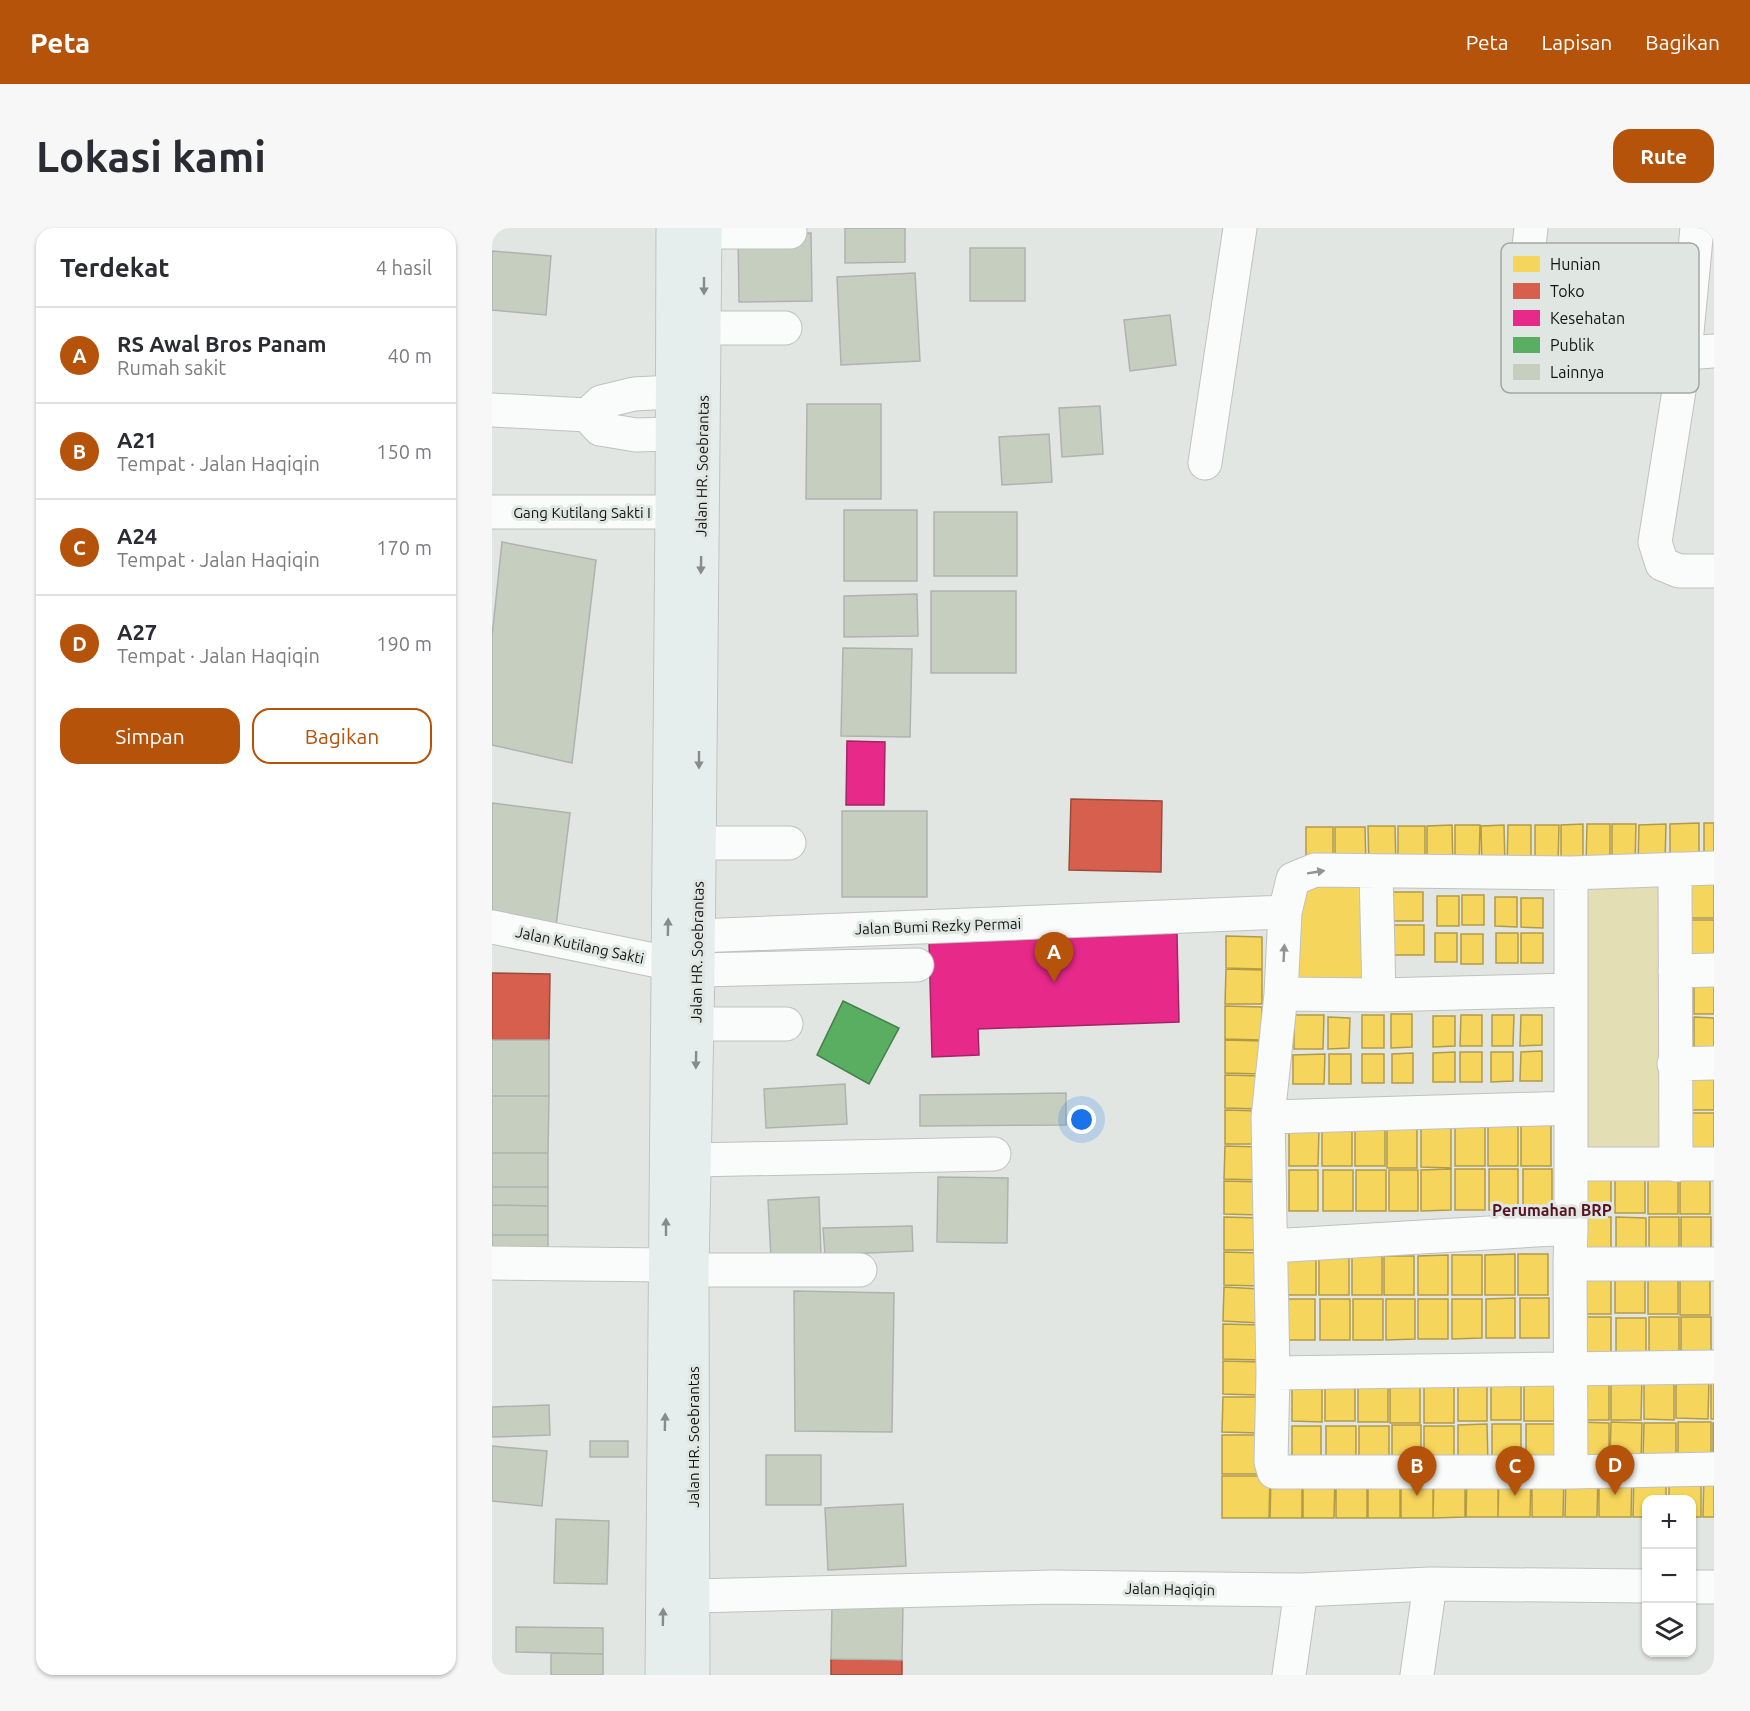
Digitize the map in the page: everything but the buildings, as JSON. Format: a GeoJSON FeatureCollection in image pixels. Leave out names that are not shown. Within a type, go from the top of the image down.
{"type":"FeatureCollection","features":[{"type":"Feature","properties":{"kind":"main road","name":"Jalan HR. Soebrantas"},"geometry":{"type":"LineString","coordinates":[[673,228],[672,513],[685,721],[694,1160],[679,1267],[693,1596],[693,1675]]}},
{"type":"Feature","properties":{"kind":"main road","name":"Jalan HR. Soebrantas"},"geometry":{"type":"LineString","coordinates":[[662,1675],[690,987],[698,936],[699,843],[685,721],[704,328],[704,230]]}},
{"type":"Feature","properties":{"kind":"street"},"geometry":{"type":"LineString","coordinates":[[1205,462],[1240,228]]}},
{"type":"Feature","properties":{"kind":"street"},"geometry":{"type":"LineString","coordinates":[[1529,243],[1531,228]]}},
{"type":"Feature","properties":{"kind":"street"},"geometry":{"type":"LineString","coordinates":[[1697,228],[1697,243]]}},
{"type":"Feature","properties":{"kind":"street"},"geometry":{"type":"LineString","coordinates":[[704,230],[790,232]]}},
{"type":"Feature","properties":{"kind":"street"},"geometry":{"type":"LineString","coordinates":[[1699,311],[1700,352]]}},
{"type":"Feature","properties":{"kind":"street"},"geometry":{"type":"LineString","coordinates":[[704,328],[785,328]]}},
{"type":"Feature","properties":{"kind":"street"},"geometry":{"type":"LineString","coordinates":[[587,415],[601,402],[634,394],[672,392]]}},
{"type":"Feature","properties":{"kind":"street"},"geometry":{"type":"LineString","coordinates":[[1690,393],[1655,542],[1662,564],[1679,572],[1714,571]]}},
{"type":"Feature","properties":{"kind":"street"},"geometry":{"type":"LineString","coordinates":[[492,410],[587,415],[600,429],[636,435],[672,434]]}},
{"type":"Feature","properties":{"kind":"street","name":"Gang Kutilang Sakti I"},"geometry":{"type":"LineString","coordinates":[[492,512],[672,513]]}},
{"type":"Feature","properties":{"kind":"street"},"geometry":{"type":"LineString","coordinates":[[699,843],[789,843]]}},
{"type":"Feature","properties":{"kind":"street"},"geometry":{"type":"LineString","coordinates":[[1714,868],[1571,873],[1315,870],[1293,879],[1285,912],[1281,994],[1268,1117],[1273,1373],[1271,1462],[1274,1472],[1571,1472],[1714,1469]]}},
{"type":"Feature","properties":{"kind":"street"},"geometry":{"type":"LineString","coordinates":[[1675,869],[1676,1165]]}},
{"type":"Feature","properties":{"kind":"street"},"geometry":{"type":"LineString","coordinates":[[1376,872],[1379,995]]}},
{"type":"Feature","properties":{"kind":"street"},"geometry":{"type":"LineString","coordinates":[[1571,873],[1571,1472]]}},
{"type":"Feature","properties":{"kind":"street","name":"Jalan Bumi Rezky Permai"},"geometry":{"type":"LineString","coordinates":[[698,936],[1285,912]]}},
{"type":"Feature","properties":{"kind":"street","name":"Jalan Kutilang Sakti"},"geometry":{"type":"LineString","coordinates":[[492,927],[690,987]]}},
{"type":"Feature","properties":{"kind":"street"},"geometry":{"type":"LineString","coordinates":[[690,987],[826,966],[917,965]]}},
{"type":"Feature","properties":{"kind":"street"},"geometry":{"type":"LineString","coordinates":[[1675,971],[1714,970]]}},
{"type":"Feature","properties":{"kind":"street"},"geometry":{"type":"LineString","coordinates":[[690,987],[786,1024]]}},
{"type":"Feature","properties":{"kind":"street"},"geometry":{"type":"LineString","coordinates":[[1281,994],[1379,995],[1571,990]]}},
{"type":"Feature","properties":{"kind":"street"},"geometry":{"type":"LineString","coordinates":[[1674,1064],[1714,1063]]}},
{"type":"Feature","properties":{"kind":"street"},"geometry":{"type":"LineString","coordinates":[[1268,1117],[1571,1108]]}},
{"type":"Feature","properties":{"kind":"street"},"geometry":{"type":"LineString","coordinates":[[694,1160],[994,1154]]}},
{"type":"Feature","properties":{"kind":"street"},"geometry":{"type":"LineString","coordinates":[[1571,1164],[1714,1164]]}},
{"type":"Feature","properties":{"kind":"street"},"geometry":{"type":"LineString","coordinates":[[1271,1246],[1571,1228]]}},
{"type":"Feature","properties":{"kind":"street"},"geometry":{"type":"LineString","coordinates":[[492,1263],[860,1270]]}},
{"type":"Feature","properties":{"kind":"street"},"geometry":{"type":"LineString","coordinates":[[1570,1264],[1714,1264]]}},
{"type":"Feature","properties":{"kind":"street"},"geometry":{"type":"LineString","coordinates":[[1273,1373],[1714,1367]]}},
{"type":"Feature","properties":{"kind":"street"},"geometry":{"type":"LineString","coordinates":[[1417,1675],[1430,1584]]}},
{"type":"Feature","properties":{"kind":"street","name":"Jalan Haqiqin"},"geometry":{"type":"LineString","coordinates":[[693,1596],[1052,1587],[1301,1590],[1430,1584],[1642,1586]]}},
{"type":"Feature","properties":{"kind":"street"},"geometry":{"type":"LineString","coordinates":[[1696,1587],[1714,1587]]}},
{"type":"Feature","properties":{"kind":"street"},"geometry":{"type":"LineString","coordinates":[[1290,1675],[1301,1590]]}},
{"type":"Feature","properties":{"kind":"shaded area"},"geometry":{"type":"Polygon","coordinates":[[[1675,869],[1676,1165],[1571,1164],[1571,873],[1675,869]]]}},
{"type":"Feature","properties":{"kind":"place","name":"RS Awal Bros Panam"},"geometry":{"type":"Point","coordinates":[1054,982]}},
{"type":"Feature","properties":{"kind":"place","name":"A27"},"geometry":{"type":"Point","coordinates":[1615,1495]}},
{"type":"Feature","properties":{"kind":"place","name":"A21"},"geometry":{"type":"Point","coordinates":[1417,1496]}},
{"type":"Feature","properties":{"kind":"place","name":"A24"},"geometry":{"type":"Point","coordinates":[1515,1496]}},
{"type":"Feature","properties":{"kind":"district","name":"Perumahan BRP"},"geometry":{"type":"Point","coordinates":[1552,1210]}}]}
